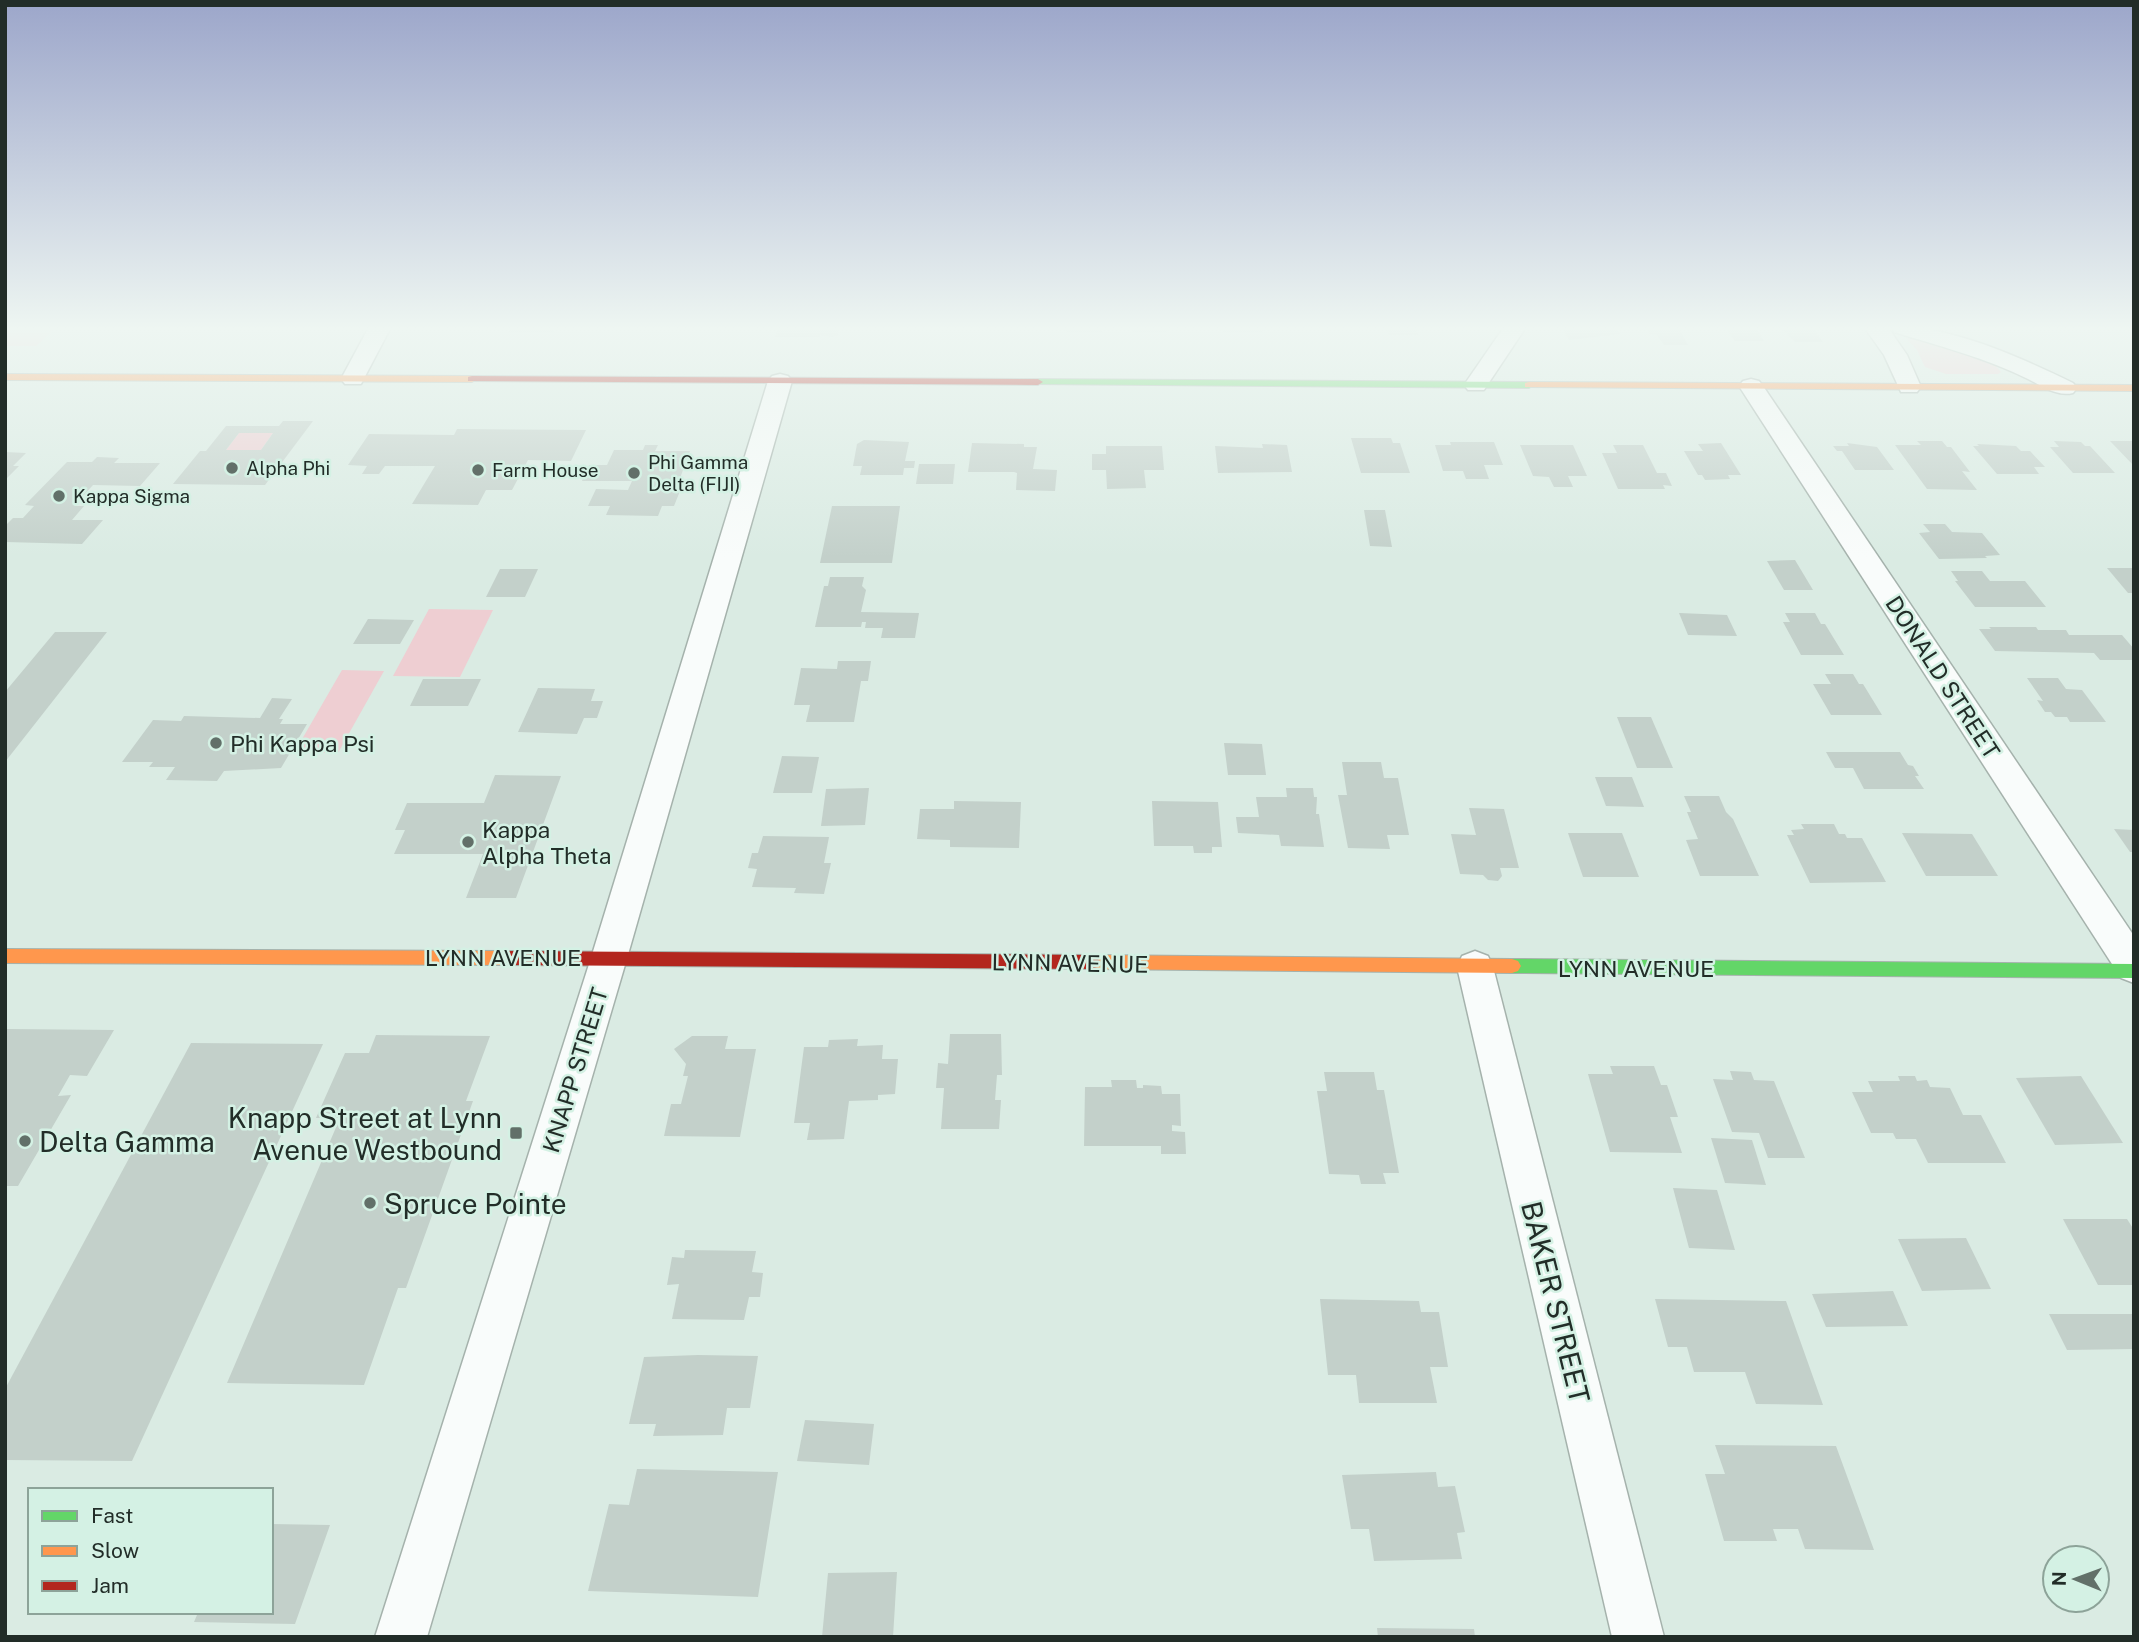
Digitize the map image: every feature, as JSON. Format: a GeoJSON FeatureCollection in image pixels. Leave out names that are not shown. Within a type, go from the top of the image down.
{"type":"FeatureCollection","features":[{"type":"Feature","properties":{"kind":"street","name":"KNAPP STREET"},"geometry":{"type":"LineString","coordinates":[[401,1637],[609,958],[773,404]]}},
{"type":"Feature","properties":{"kind":"street","name":"DONALD STREET"},"geometry":{"type":"LineString","coordinates":[[1763,404],[2134,969]]}},
{"type":"Feature","properties":{"kind":"street","name":"LYNN AVENUE"},"geometry":{"type":"LineString","coordinates":[[5,956],[2134,969]]}},
{"type":"Feature","properties":{"kind":"street","name":"BAKER STREET"},"geometry":{"type":"LineString","coordinates":[[1475,967],[1638,1637]]}},
{"type":"Feature","properties":{"kind":"shaded area"},"geometry":{"type":"Polygon","coordinates":[[[239,433],[273,433],[261,450],[226,450],[239,433]]]}},
{"type":"Feature","properties":{"kind":"shaded area"},"geometry":{"type":"Polygon","coordinates":[[[429,609],[493,610],[460,677],[393,676],[429,609]]]}},
{"type":"Feature","properties":{"kind":"shaded area"},"geometry":{"type":"Polygon","coordinates":[[[342,670],[384,671],[338,753],[294,753],[342,670]]]}},
{"type":"Feature","properties":{"kind":"building","name":"Alpha Phi"},"geometry":{"type":"Polygon","coordinates":[[[283,421],[313,421],[265,485],[173,484],[200,451],[206,451],[226,426],[279,426],[283,421]],[[239,433],[226,450],[261,450],[273,433],[239,433]]]}},
{"type":"Feature","properties":{"kind":"building","name":"Farm House"},"geometry":{"type":"Polygon","coordinates":[[[457,429],[586,430],[571,461],[528,460],[512,490],[486,490],[478,505],[412,504],[435,466],[385,466],[379,474],[362,474],[367,466],[348,465],[369,434],[454,435],[457,429]]]}},
{"type":"Feature","properties":{"kind":"building"},"geometry":{"type":"Polygon","coordinates":[[[1351,438],[1391,438],[1393,443],[1400,443],[1410,473],[1361,473],[1351,438]]]}},
{"type":"Feature","properties":{"kind":"building"},"geometry":{"type":"Polygon","coordinates":[[[864,440],[909,442],[905,461],[915,461],[914,468],[904,468],[903,475],[860,475],[862,466],[853,466],[857,444],[864,440]]]}},
{"type":"Feature","properties":{"kind":"building"},"geometry":{"type":"Polygon","coordinates":[[[1917,441],[1942,441],[1947,447],[1951,447],[1970,472],[1962,471],[1977,490],[1927,489],[1895,445],[1921,445],[1917,441]]]}},
{"type":"Feature","properties":{"kind":"building"},"geometry":{"type":"Polygon","coordinates":[[[2054,441],[2081,442],[2090,446],[2115,473],[2073,473],[2050,447],[2059,447],[2054,441]]]}},
{"type":"Feature","properties":{"kind":"building"},"geometry":{"type":"Polygon","coordinates":[[[2110,441],[2134,441],[2134,466],[2110,441]]]}},
{"type":"Feature","properties":{"kind":"building"},"geometry":{"type":"Polygon","coordinates":[[[1450,442],[1494,442],[1503,465],[1484,465],[1489,479],[1466,479],[1463,471],[1443,471],[1435,445],[1451,445],[1450,442]]]}},
{"type":"Feature","properties":{"kind":"building"},"geometry":{"type":"Polygon","coordinates":[[[972,443],[1024,444],[1024,447],[1037,447],[1033,469],[1057,470],[1055,491],[1016,490],[1017,473],[1014,472],[968,472],[972,443]]]}},
{"type":"Feature","properties":{"kind":"building"},"geometry":{"type":"Polygon","coordinates":[[[1721,443],[1741,475],[1728,475],[1730,479],[1705,480],[1702,475],[1698,475],[1684,451],[1703,451],[1698,444],[1721,443]]]}},
{"type":"Feature","properties":{"kind":"building"},"geometry":{"type":"Polygon","coordinates":[[[1847,443],[1877,447],[1894,470],[1855,470],[1842,451],[1837,451],[1833,446],[1849,446],[1847,443]]]}},
{"type":"Feature","properties":{"kind":"building"},"geometry":{"type":"Polygon","coordinates":[[[1262,444],[1287,445],[1292,472],[1218,473],[1215,446],[1263,448],[1262,444]]]}},
{"type":"Feature","properties":{"kind":"building"},"geometry":{"type":"Polygon","coordinates":[[[1977,444],[2016,446],[2021,451],[2030,451],[2045,467],[2034,467],[2039,474],[1997,474],[1973,446],[1979,446],[1977,444]]]}},
{"type":"Feature","properties":{"kind":"building","name":"Phi Gamma Delta (FIJI)"},"geometry":{"type":"Polygon","coordinates":[[[645,445],[658,445],[655,451],[690,451],[679,481],[684,481],[674,506],[662,506],[658,516],[606,515],[610,506],[588,506],[596,489],[628,490],[632,481],[582,481],[589,465],[607,465],[614,450],[643,450],[645,445]]]}},
{"type":"Feature","properties":{"kind":"building"},"geometry":{"type":"Polygon","coordinates":[[[1520,445],[1573,445],[1587,476],[1568,476],[1573,487],[1554,487],[1549,477],[1533,476],[1520,445]]]}},
{"type":"Feature","properties":{"kind":"building"},"geometry":{"type":"Polygon","coordinates":[[[1613,445],[1643,445],[1657,473],[1666,473],[1672,486],[1663,485],[1665,489],[1618,489],[1602,453],[1617,453],[1613,445]]]}},
{"type":"Feature","properties":{"kind":"building"},"geometry":{"type":"Polygon","coordinates":[[[1106,446],[1162,446],[1164,470],[1144,470],[1146,488],[1107,489],[1106,470],[1092,470],[1092,454],[1106,454],[1106,446]]]}},
{"type":"Feature","properties":{"kind":"building"},"geometry":{"type":"Polygon","coordinates":[[[5,452],[26,453],[13,466],[19,466],[5,480],[5,452]]]}},
{"type":"Feature","properties":{"kind":"building","name":"Kappa Sigma"},"geometry":{"type":"Polygon","coordinates":[[[97,457],[119,458],[114,463],[160,463],[140,486],[93,485],[74,506],[84,506],[72,520],[103,520],[82,544],[5,542],[5,526],[13,518],[23,518],[34,506],[25,505],[67,462],[92,462],[97,457]]]}},
{"type":"Feature","properties":{"kind":"building"},"geometry":{"type":"Polygon","coordinates":[[[919,464],[955,464],[953,484],[916,484],[919,464]]]}},
{"type":"Feature","properties":{"kind":"building"},"geometry":{"type":"Polygon","coordinates":[[[832,506],[900,506],[892,563],[820,563],[832,506]]]}},
{"type":"Feature","properties":{"kind":"building"},"geometry":{"type":"Polygon","coordinates":[[[1364,510],[1385,510],[1392,547],[1370,546],[1364,510]]]}},
{"type":"Feature","properties":{"kind":"building"},"geometry":{"type":"Polygon","coordinates":[[[1923,524],[1945,524],[1952,532],[1982,533],[2000,555],[1985,556],[1987,558],[1939,559],[1919,533],[1930,532],[1923,524]]]}},
{"type":"Feature","properties":{"kind":"building"},"geometry":{"type":"Polygon","coordinates":[[[1795,560],[1813,590],[1784,590],[1767,561],[1795,560]]]}},
{"type":"Feature","properties":{"kind":"building"},"geometry":{"type":"Polygon","coordinates":[[[2107,568],[2134,568],[2134,593],[2128,593],[2107,568]]]}},
{"type":"Feature","properties":{"kind":"building"},"geometry":{"type":"Polygon","coordinates":[[[500,569],[538,569],[525,597],[486,597],[500,569]]]}},
{"type":"Feature","properties":{"kind":"building"},"geometry":{"type":"Polygon","coordinates":[[[1951,571],[1982,571],[1990,581],[2025,581],[2046,607],[1975,607],[1955,581],[1958,581],[1951,571]]]}},
{"type":"Feature","properties":{"kind":"building"},"geometry":{"type":"Polygon","coordinates":[[[830,577],[864,577],[862,586],[866,590],[861,612],[919,613],[915,638],[881,638],[883,628],[865,628],[866,622],[862,622],[861,627],[815,627],[824,586],[828,586],[830,577]]]}},
{"type":"Feature","properties":{"kind":"building"},"geometry":{"type":"Polygon","coordinates":[[[1679,613],[1727,615],[1737,636],[1688,635],[1679,613]]]}},
{"type":"Feature","properties":{"kind":"building"},"geometry":{"type":"Polygon","coordinates":[[[1785,613],[1815,613],[1844,655],[1801,655],[1783,622],[1790,622],[1785,613]]]}},
{"type":"Feature","properties":{"kind":"building"},"geometry":{"type":"Polygon","coordinates":[[[368,619],[414,620],[400,644],[353,644],[368,619]]]}},
{"type":"Feature","properties":{"kind":"building"},"geometry":{"type":"Polygon","coordinates":[[[1989,627],[2066,630],[2069,635],[2122,635],[2134,649],[2134,660],[2100,660],[2094,653],[1995,651],[1979,629],[1991,629],[1989,627]]]}},
{"type":"Feature","properties":{"kind":"building"},"geometry":{"type":"Polygon","coordinates":[[[55,632],[107,632],[5,762],[5,692],[55,632]]]}},
{"type":"Feature","properties":{"kind":"building"},"geometry":{"type":"Polygon","coordinates":[[[838,661],[871,661],[868,681],[861,681],[854,722],[806,722],[810,705],[794,705],[801,668],[837,669],[838,661]]]}},
{"type":"Feature","properties":{"kind":"building"},"geometry":{"type":"Polygon","coordinates":[[[1825,674],[1853,674],[1859,684],[1863,684],[1882,715],[1831,715],[1813,684],[1831,684],[1825,674]]]}},
{"type":"Feature","properties":{"kind":"building"},"geometry":{"type":"Polygon","coordinates":[[[2027,678],[2058,678],[2066,689],[2082,690],[2106,722],[2070,722],[2067,717],[2055,717],[2051,712],[2045,712],[2037,700],[2043,701],[2027,678]]]}},
{"type":"Feature","properties":{"kind":"building"},"geometry":{"type":"Polygon","coordinates":[[[423,679],[481,679],[468,706],[410,706],[423,679]]]}},
{"type":"Feature","properties":{"kind":"building"},"geometry":{"type":"Polygon","coordinates":[[[538,688],[595,689],[591,701],[603,701],[597,718],[584,718],[577,734],[518,732],[538,688]]]}},
{"type":"Feature","properties":{"kind":"building","name":"Phi Kappa Psi"},"geometry":{"type":"Polygon","coordinates":[[[272,698],[292,699],[279,719],[283,719],[280,724],[307,724],[281,768],[224,771],[217,781],[166,780],[175,767],[149,767],[153,762],[122,762],[153,720],[181,721],[184,716],[260,718],[272,698]]]}},
{"type":"Feature","properties":{"kind":"building"},"geometry":{"type":"Polygon","coordinates":[[[1617,717],[1651,717],[1673,768],[1637,768],[1617,717]]]}},
{"type":"Feature","properties":{"kind":"building"},"geometry":{"type":"Polygon","coordinates":[[[1224,743],[1262,744],[1266,775],[1228,775],[1224,743]]]}},
{"type":"Feature","properties":{"kind":"building"},"geometry":{"type":"Polygon","coordinates":[[[1826,752],[1900,752],[1908,765],[1913,766],[1919,776],[1915,776],[1924,789],[1864,789],[1853,768],[1835,768],[1826,752]]]}},
{"type":"Feature","properties":{"kind":"building"},"geometry":{"type":"Polygon","coordinates":[[[782,756],[819,757],[812,793],[773,793],[782,756]]]}},
{"type":"Feature","properties":{"kind":"building"},"geometry":{"type":"Polygon","coordinates":[[[1342,762],[1381,762],[1384,778],[1398,778],[1409,835],[1387,835],[1390,849],[1348,848],[1338,795],[1347,795],[1342,762]]]}},
{"type":"Feature","properties":{"kind":"building","name":"Kappa Alpha Theta"},"geometry":{"type":"Polygon","coordinates":[[[495,775],[561,776],[516,898],[466,898],[483,854],[394,854],[405,830],[395,830],[407,803],[484,803],[495,775]]]}},
{"type":"Feature","properties":{"kind":"building"},"geometry":{"type":"Polygon","coordinates":[[[1595,777],[1632,777],[1644,807],[1606,806],[1595,777]]]}},
{"type":"Feature","properties":{"kind":"building"},"geometry":{"type":"Polygon","coordinates":[[[869,788],[865,825],[821,826],[826,789],[869,788]]]}},
{"type":"Feature","properties":{"kind":"building"},"geometry":{"type":"Polygon","coordinates":[[[1286,788],[1313,788],[1314,797],[1317,797],[1316,814],[1319,814],[1324,847],[1281,846],[1279,835],[1238,833],[1236,817],[1259,817],[1256,797],[1287,797],[1286,788]]]}},
{"type":"Feature","properties":{"kind":"building"},"geometry":{"type":"Polygon","coordinates":[[[1684,796],[1719,796],[1726,812],[1733,819],[1759,876],[1700,876],[1686,840],[1698,839],[1687,812],[1691,812],[1684,796]]]}},
{"type":"Feature","properties":{"kind":"building"},"geometry":{"type":"Polygon","coordinates":[[[954,801],[1021,802],[1019,848],[950,847],[950,840],[917,839],[920,809],[954,809],[954,801]]]}},
{"type":"Feature","properties":{"kind":"building"},"geometry":{"type":"Polygon","coordinates":[[[1152,801],[1218,802],[1222,847],[1212,847],[1212,853],[1194,853],[1193,846],[1154,846],[1152,801]]]}},
{"type":"Feature","properties":{"kind":"building"},"geometry":{"type":"Polygon","coordinates":[[[1469,808],[1504,809],[1519,868],[1500,868],[1502,876],[1498,881],[1488,880],[1483,875],[1460,874],[1451,834],[1476,835],[1469,808]]]}},
{"type":"Feature","properties":{"kind":"building"},"geometry":{"type":"Polygon","coordinates":[[[1801,824],[1834,824],[1839,834],[1845,834],[1847,838],[1862,838],[1886,882],[1810,883],[1787,835],[1794,835],[1791,830],[1804,829],[1801,824]]]}},
{"type":"Feature","properties":{"kind":"building"},"geometry":{"type":"Polygon","coordinates":[[[2114,829],[2134,830],[2134,852],[2130,852],[2114,829]]]}},
{"type":"Feature","properties":{"kind":"building"},"geometry":{"type":"Polygon","coordinates":[[[1568,833],[1622,833],[1639,877],[1583,877],[1568,833]]]}},
{"type":"Feature","properties":{"kind":"building"},"geometry":{"type":"Polygon","coordinates":[[[1902,833],[1972,834],[1998,876],[1926,876],[1902,833]]]}},
{"type":"Feature","properties":{"kind":"building"},"geometry":{"type":"Polygon","coordinates":[[[763,836],[829,837],[824,863],[831,863],[824,894],[794,893],[796,888],[752,887],[757,869],[748,868],[752,853],[758,853],[763,836]]]}},
{"type":"Feature","properties":{"kind":"building","name":"Delta Gamma"},"geometry":{"type":"Polygon","coordinates":[[[7,1029],[114,1030],[87,1076],[70,1075],[58,1096],[71,1095],[18,1186],[5,1186],[7,1029]]]}},
{"type":"Feature","properties":{"kind":"building"},"geometry":{"type":"Polygon","coordinates":[[[950,1034],[1001,1034],[1002,1075],[997,1075],[995,1100],[1001,1100],[999,1129],[941,1129],[944,1088],[936,1088],[938,1063],[948,1064],[950,1034]]]}},
{"type":"Feature","properties":{"kind":"building","name":"Spruce Pointe"},"geometry":{"type":"Polygon","coordinates":[[[376,1035],[490,1036],[466,1101],[473,1101],[406,1288],[398,1288],[364,1385],[227,1383],[340,1118],[316,1118],[345,1053],[369,1053],[376,1035]]]}},
{"type":"Feature","properties":{"kind":"building"},"geometry":{"type":"Polygon","coordinates":[[[692,1036],[728,1036],[725,1049],[756,1049],[740,1137],[664,1136],[671,1104],[681,1104],[688,1076],[683,1076],[686,1064],[674,1049],[692,1036]]]}},
{"type":"Feature","properties":{"kind":"building"},"geometry":{"type":"Polygon","coordinates":[[[858,1039],[857,1046],[883,1045],[882,1059],[898,1059],[895,1094],[878,1095],[878,1100],[849,1101],[844,1139],[807,1140],[810,1123],[794,1123],[804,1047],[828,1047],[829,1040],[858,1039]]]}},
{"type":"Feature","properties":{"kind":"building"},"geometry":{"type":"Polygon","coordinates":[[[191,1043],[323,1044],[132,1461],[5,1460],[5,1389],[191,1043]]]}},
{"type":"Feature","properties":{"kind":"building"},"geometry":{"type":"Polygon","coordinates":[[[1610,1066],[1654,1066],[1661,1085],[1667,1085],[1678,1117],[1670,1117],[1682,1153],[1610,1152],[1588,1074],[1613,1074],[1610,1066]]]}},
{"type":"Feature","properties":{"kind":"building"},"geometry":{"type":"Polygon","coordinates":[[[1730,1071],[1751,1072],[1754,1080],[1774,1081],[1805,1158],[1768,1158],[1759,1133],[1732,1132],[1713,1079],[1733,1080],[1730,1071]]]}},
{"type":"Feature","properties":{"kind":"building"},"geometry":{"type":"Polygon","coordinates":[[[1324,1072],[1374,1072],[1377,1090],[1384,1090],[1399,1173],[1383,1173],[1386,1184],[1361,1184],[1359,1175],[1329,1174],[1317,1091],[1327,1091],[1324,1072]]]}},
{"type":"Feature","properties":{"kind":"building"},"geometry":{"type":"Polygon","coordinates":[[[1898,1076],[1915,1076],[1917,1081],[1927,1080],[1930,1087],[1950,1088],[1963,1115],[1981,1115],[2006,1163],[1928,1163],[1916,1139],[1896,1139],[1893,1133],[1871,1133],[1852,1092],[1873,1092],[1868,1081],[1900,1081],[1898,1076]]]}},
{"type":"Feature","properties":{"kind":"building"},"geometry":{"type":"Polygon","coordinates":[[[2081,1076],[2123,1143],[2055,1145],[2016,1078],[2081,1076]]]}},
{"type":"Feature","properties":{"kind":"building"},"geometry":{"type":"Polygon","coordinates":[[[1111,1080],[1136,1080],[1137,1088],[1143,1088],[1143,1085],[1161,1086],[1162,1094],[1180,1094],[1181,1126],[1172,1125],[1172,1131],[1185,1132],[1186,1154],[1161,1154],[1161,1146],[1084,1146],[1085,1087],[1112,1087],[1111,1080]]]}},
{"type":"Feature","properties":{"kind":"building"},"geometry":{"type":"Polygon","coordinates":[[[1711,1138],[1752,1140],[1766,1185],[1725,1183],[1711,1138]]]}},
{"type":"Feature","properties":{"kind":"building"},"geometry":{"type":"Polygon","coordinates":[[[1673,1188],[1717,1190],[1735,1250],[1689,1248],[1673,1188]]]}},
{"type":"Feature","properties":{"kind":"building"},"geometry":{"type":"Polygon","coordinates":[[[2063,1219],[2127,1219],[2134,1230],[2134,1285],[2098,1285],[2063,1219]]]}},
{"type":"Feature","properties":{"kind":"building"},"geometry":{"type":"Polygon","coordinates":[[[1966,1238],[1991,1289],[1922,1291],[1898,1239],[1966,1238]]]}},
{"type":"Feature","properties":{"kind":"building"},"geometry":{"type":"Polygon","coordinates":[[[685,1250],[756,1251],[752,1272],[763,1273],[760,1297],[749,1297],[744,1320],[672,1319],[679,1284],[667,1285],[672,1257],[684,1258],[685,1250]]]}},
{"type":"Feature","properties":{"kind":"building"},"geometry":{"type":"Polygon","coordinates":[[[1893,1291],[1908,1326],[1826,1327],[1812,1294],[1893,1291]]]}},
{"type":"Feature","properties":{"kind":"building"},"geometry":{"type":"Polygon","coordinates":[[[1320,1299],[1419,1301],[1421,1312],[1439,1312],[1448,1367],[1430,1367],[1437,1403],[1359,1403],[1356,1375],[1328,1375],[1320,1299]]]}},
{"type":"Feature","properties":{"kind":"building"},"geometry":{"type":"Polygon","coordinates":[[[1655,1299],[1786,1301],[1823,1405],[1756,1404],[1745,1372],[1694,1372],[1687,1347],[1668,1347],[1655,1299]]]}},
{"type":"Feature","properties":{"kind":"building"},"geometry":{"type":"Polygon","coordinates":[[[2049,1314],[2134,1314],[2134,1349],[2067,1350],[2049,1314]]]}},
{"type":"Feature","properties":{"kind":"building"},"geometry":{"type":"Polygon","coordinates":[[[758,1356],[750,1408],[727,1408],[723,1435],[653,1436],[656,1424],[629,1424],[644,1357],[758,1356]]]}},
{"type":"Feature","properties":{"kind":"building"},"geometry":{"type":"Polygon","coordinates":[[[805,1420],[874,1424],[869,1465],[797,1461],[805,1420]]]}},
{"type":"Feature","properties":{"kind":"building"},"geometry":{"type":"Polygon","coordinates":[[[1715,1445],[1836,1446],[1874,1550],[1805,1549],[1798,1529],[1773,1529],[1777,1541],[1724,1541],[1705,1474],[1725,1474],[1715,1445]]]}},
{"type":"Feature","properties":{"kind":"building"},"geometry":{"type":"Polygon","coordinates":[[[637,1469],[778,1472],[758,1597],[588,1591],[609,1504],[629,1505],[637,1469]]]}},
{"type":"Feature","properties":{"kind":"building"},"geometry":{"type":"Polygon","coordinates":[[[1436,1472],[1438,1487],[1455,1486],[1465,1532],[1457,1533],[1462,1559],[1374,1561],[1369,1529],[1351,1529],[1342,1475],[1436,1472]]]}},
{"type":"Feature","properties":{"kind":"building"},"geometry":{"type":"Polygon","coordinates":[[[273,1524],[330,1525],[295,1624],[194,1622],[197,1615],[167,1615],[273,1614],[273,1524]]]}},
{"type":"Feature","properties":{"kind":"building"},"geometry":{"type":"Polygon","coordinates":[[[897,1572],[893,1637],[822,1637],[828,1573],[897,1572]]]}},
{"type":"Feature","properties":{"kind":"building"},"geometry":{"type":"Polygon","coordinates":[[[1377,1628],[1474,1629],[1475,1637],[1378,1637],[1377,1628]]]}},
{"type":"Feature","properties":{"kind":"traffic: fast"},"geometry":{"type":"LineString","coordinates":[[1512,966],[2134,971]]}},
{"type":"Feature","properties":{"kind":"traffic: slow"},"geometry":{"type":"LineString","coordinates":[[5,956],[504,958]]}},
{"type":"Feature","properties":{"kind":"traffic: slow"},"geometry":{"type":"LineString","coordinates":[[1091,962],[1512,966]]}},
{"type":"Feature","properties":{"kind":"traffic: jam"},"geometry":{"type":"LineString","coordinates":[[504,958],[1091,962]]}},
{"type":"Feature","properties":{"kind":"place","name":"Alpha Phi"},"geometry":{"type":"Point","coordinates":[232,468]}},
{"type":"Feature","properties":{"kind":"place","name":"Farm House"},"geometry":{"type":"Point","coordinates":[478,470]}},
{"type":"Feature","properties":{"kind":"place","name":"Phi Gamma Delta (FIJI)"},"geometry":{"type":"Point","coordinates":[634,473]}},
{"type":"Feature","properties":{"kind":"place","name":"Kappa Sigma"},"geometry":{"type":"Point","coordinates":[59,496]}},
{"type":"Feature","properties":{"kind":"place","name":"Phi Kappa Psi"},"geometry":{"type":"Point","coordinates":[216,743]}},
{"type":"Feature","properties":{"kind":"place","name":"Kappa Alpha Theta"},"geometry":{"type":"Point","coordinates":[468,842]}},
{"type":"Feature","properties":{"kind":"place","name":"Knapp Street at Lynn Avenue Westbound"},"geometry":{"type":"Point","coordinates":[516,1133]}},
{"type":"Feature","properties":{"kind":"place","name":"Delta Gamma"},"geometry":{"type":"Point","coordinates":[25,1141]}},
{"type":"Feature","properties":{"kind":"place","name":"Spruce Pointe"},"geometry":{"type":"Point","coordinates":[370,1203]}}]}
